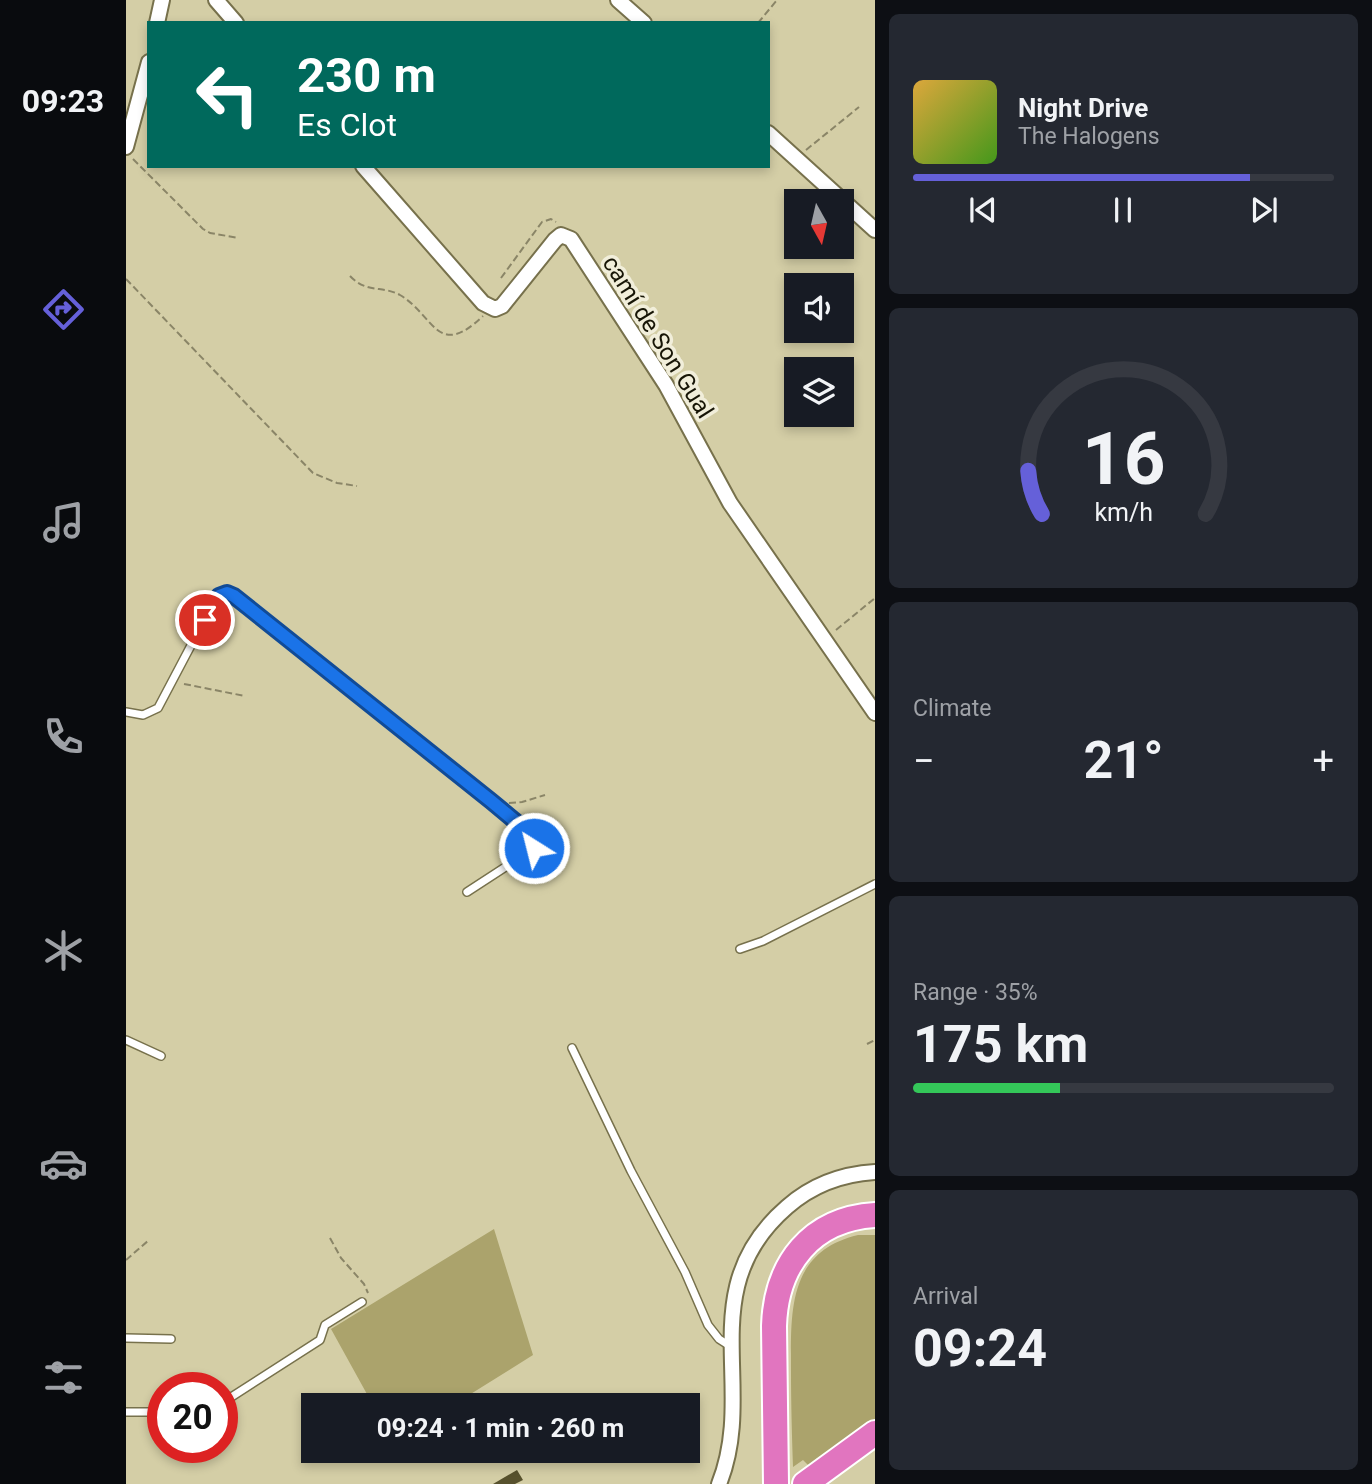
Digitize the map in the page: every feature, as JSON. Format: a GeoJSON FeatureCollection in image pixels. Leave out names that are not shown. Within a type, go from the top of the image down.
{"type":"FeatureCollection","features":[{"type":"Feature","properties":{"kind":"highway"},"geometry":{"type":"LineString","coordinates":[[786,1479],[774,1326],[776,1301],[783,1279],[799,1251],[815,1236],[840,1222],[875,1215]]}},
{"type":"Feature","properties":{"kind":"highway"},"geometry":{"type":"LineString","coordinates":[[786,1479],[785,1316],[790,1288],[802,1264],[820,1245],[846,1231],[875,1226]]}},
{"type":"Feature","properties":{"kind":"highway"},"geometry":{"type":"LineString","coordinates":[[786,1479],[875,1433]]}},
{"type":"Feature","properties":{"kind":"highway"},"geometry":{"type":"LineString","coordinates":[[821,1484],[875,1446]]}},
{"type":"Feature","properties":{"kind":"street"},"geometry":{"type":"LineString","coordinates":[[158,21],[162,0]]}},
{"type":"Feature","properties":{"kind":"street"},"geometry":{"type":"LineString","coordinates":[[216,0],[234,21]]}},
{"type":"Feature","properties":{"kind":"street"},"geometry":{"type":"LineString","coordinates":[[618,0],[642,21]]}},
{"type":"Feature","properties":{"kind":"street"},"geometry":{"type":"LineString","coordinates":[[128,152],[147,71]]}},
{"type":"Feature","properties":{"kind":"street"},"geometry":{"type":"LineString","coordinates":[[770,135],[875,230]]}},
{"type":"Feature","properties":{"kind":"street"},"geometry":{"type":"LineString","coordinates":[[365,168],[483,303],[495,309],[502,306],[561,235]]}},
{"type":"Feature","properties":{"kind":"street","name":"camí de Son Gual"},"geometry":{"type":"LineString","coordinates":[[561,235],[571,240],[666,385],[730,503],[875,713]]}},
{"type":"Feature","properties":{"kind":"street"},"geometry":{"type":"LineString","coordinates":[[719,1484],[727,1459],[732,1421],[731,1347],[736,1286],[752,1248],[770,1224],[791,1203],[816,1187],[840,1178],[875,1172]]}},
{"type":"Feature","properties":{"kind":"lane"},"geometry":{"type":"LineString","coordinates":[[126,712],[143,715],[155,710],[170,687],[216,598],[222,594],[230,594],[533,836],[535,845],[530,851],[467,892]]}},
{"type":"Feature","properties":{"kind":"lane"},"geometry":{"type":"LineString","coordinates":[[740,949],[763,942],[875,884]]}},
{"type":"Feature","properties":{"kind":"lane"},"geometry":{"type":"LineString","coordinates":[[126,1040],[161,1056]]}},
{"type":"Feature","properties":{"kind":"lane"},"geometry":{"type":"LineString","coordinates":[[572,1048],[631,1171],[685,1272],[708,1325],[719,1339],[731,1347]]}},
{"type":"Feature","properties":{"kind":"lane"},"geometry":{"type":"LineString","coordinates":[[238,1393],[320,1340],[325,1325],[362,1302]]}},
{"type":"Feature","properties":{"kind":"lane"},"geometry":{"type":"LineString","coordinates":[[126,1338],[170,1339]]}},
{"type":"Feature","properties":{"kind":"lane"},"geometry":{"type":"LineString","coordinates":[[126,1412],[147,1412]]}},
{"type":"Feature","properties":{"kind":"path"},"geometry":{"type":"LineString","coordinates":[[760,21],[777,0]]}},
{"type":"Feature","properties":{"kind":"path"},"geometry":{"type":"LineString","coordinates":[[799,159],[859,107]]}},
{"type":"Feature","properties":{"kind":"path"},"geometry":{"type":"LineString","coordinates":[[128,152],[203,229],[210,233],[239,238]]}},
{"type":"Feature","properties":{"kind":"path"},"geometry":{"type":"LineString","coordinates":[[501,278],[542,222],[551,219],[554,221],[561,235]]}},
{"type":"Feature","properties":{"kind":"path"},"geometry":{"type":"LineString","coordinates":[[350,276],[363,287],[391,291],[399,295],[435,329],[445,334],[463,331],[480,319],[490,307]]}},
{"type":"Feature","properties":{"kind":"path"},"geometry":{"type":"LineString","coordinates":[[126,279],[313,473],[337,483],[357,486]]}},
{"type":"Feature","properties":{"kind":"path"},"geometry":{"type":"LineString","coordinates":[[824,640],[875,598]]}},
{"type":"Feature","properties":{"kind":"path"},"geometry":{"type":"LineString","coordinates":[[170,687],[180,683],[244,696]]}},
{"type":"Feature","properties":{"kind":"path"},"geometry":{"type":"LineString","coordinates":[[491,801],[514,804],[545,795]]}},
{"type":"Feature","properties":{"kind":"path"},"geometry":{"type":"LineString","coordinates":[[867,1044],[875,1040]]}},
{"type":"Feature","properties":{"kind":"path"},"geometry":{"type":"LineString","coordinates":[[330,1238],[341,1258],[366,1288],[368,1296],[362,1302]]}},
{"type":"Feature","properties":{"kind":"path"},"geometry":{"type":"LineString","coordinates":[[126,1260],[149,1240]]}},
{"type":"Feature","properties":{"kind":"shaded area"},"geometry":{"type":"Polygon","coordinates":[[[494,1229],[533,1355],[472,1393],[366,1393],[331,1329],[494,1229]]]}},
{"type":"Feature","properties":{"kind":"shaded area"},"geometry":{"type":"Polygon","coordinates":[[[858,1235],[875,1235],[875,1423],[811,1468],[803,1460],[793,1467],[791,1327],[798,1287],[806,1270],[818,1255],[835,1243],[858,1235]]]}},
{"type":"Feature","properties":{"kind":"building"},"geometry":{"type":"Polygon","coordinates":[[[517,1470],[523,1480],[515,1484],[493,1484],[517,1470]]]}},
{"type":"Feature","properties":{"kind":"route"},"geometry":{"type":"LineString","coordinates":[[205,620],[216,598],[227,593],[234,596],[533,836],[534,848]]}}]}
